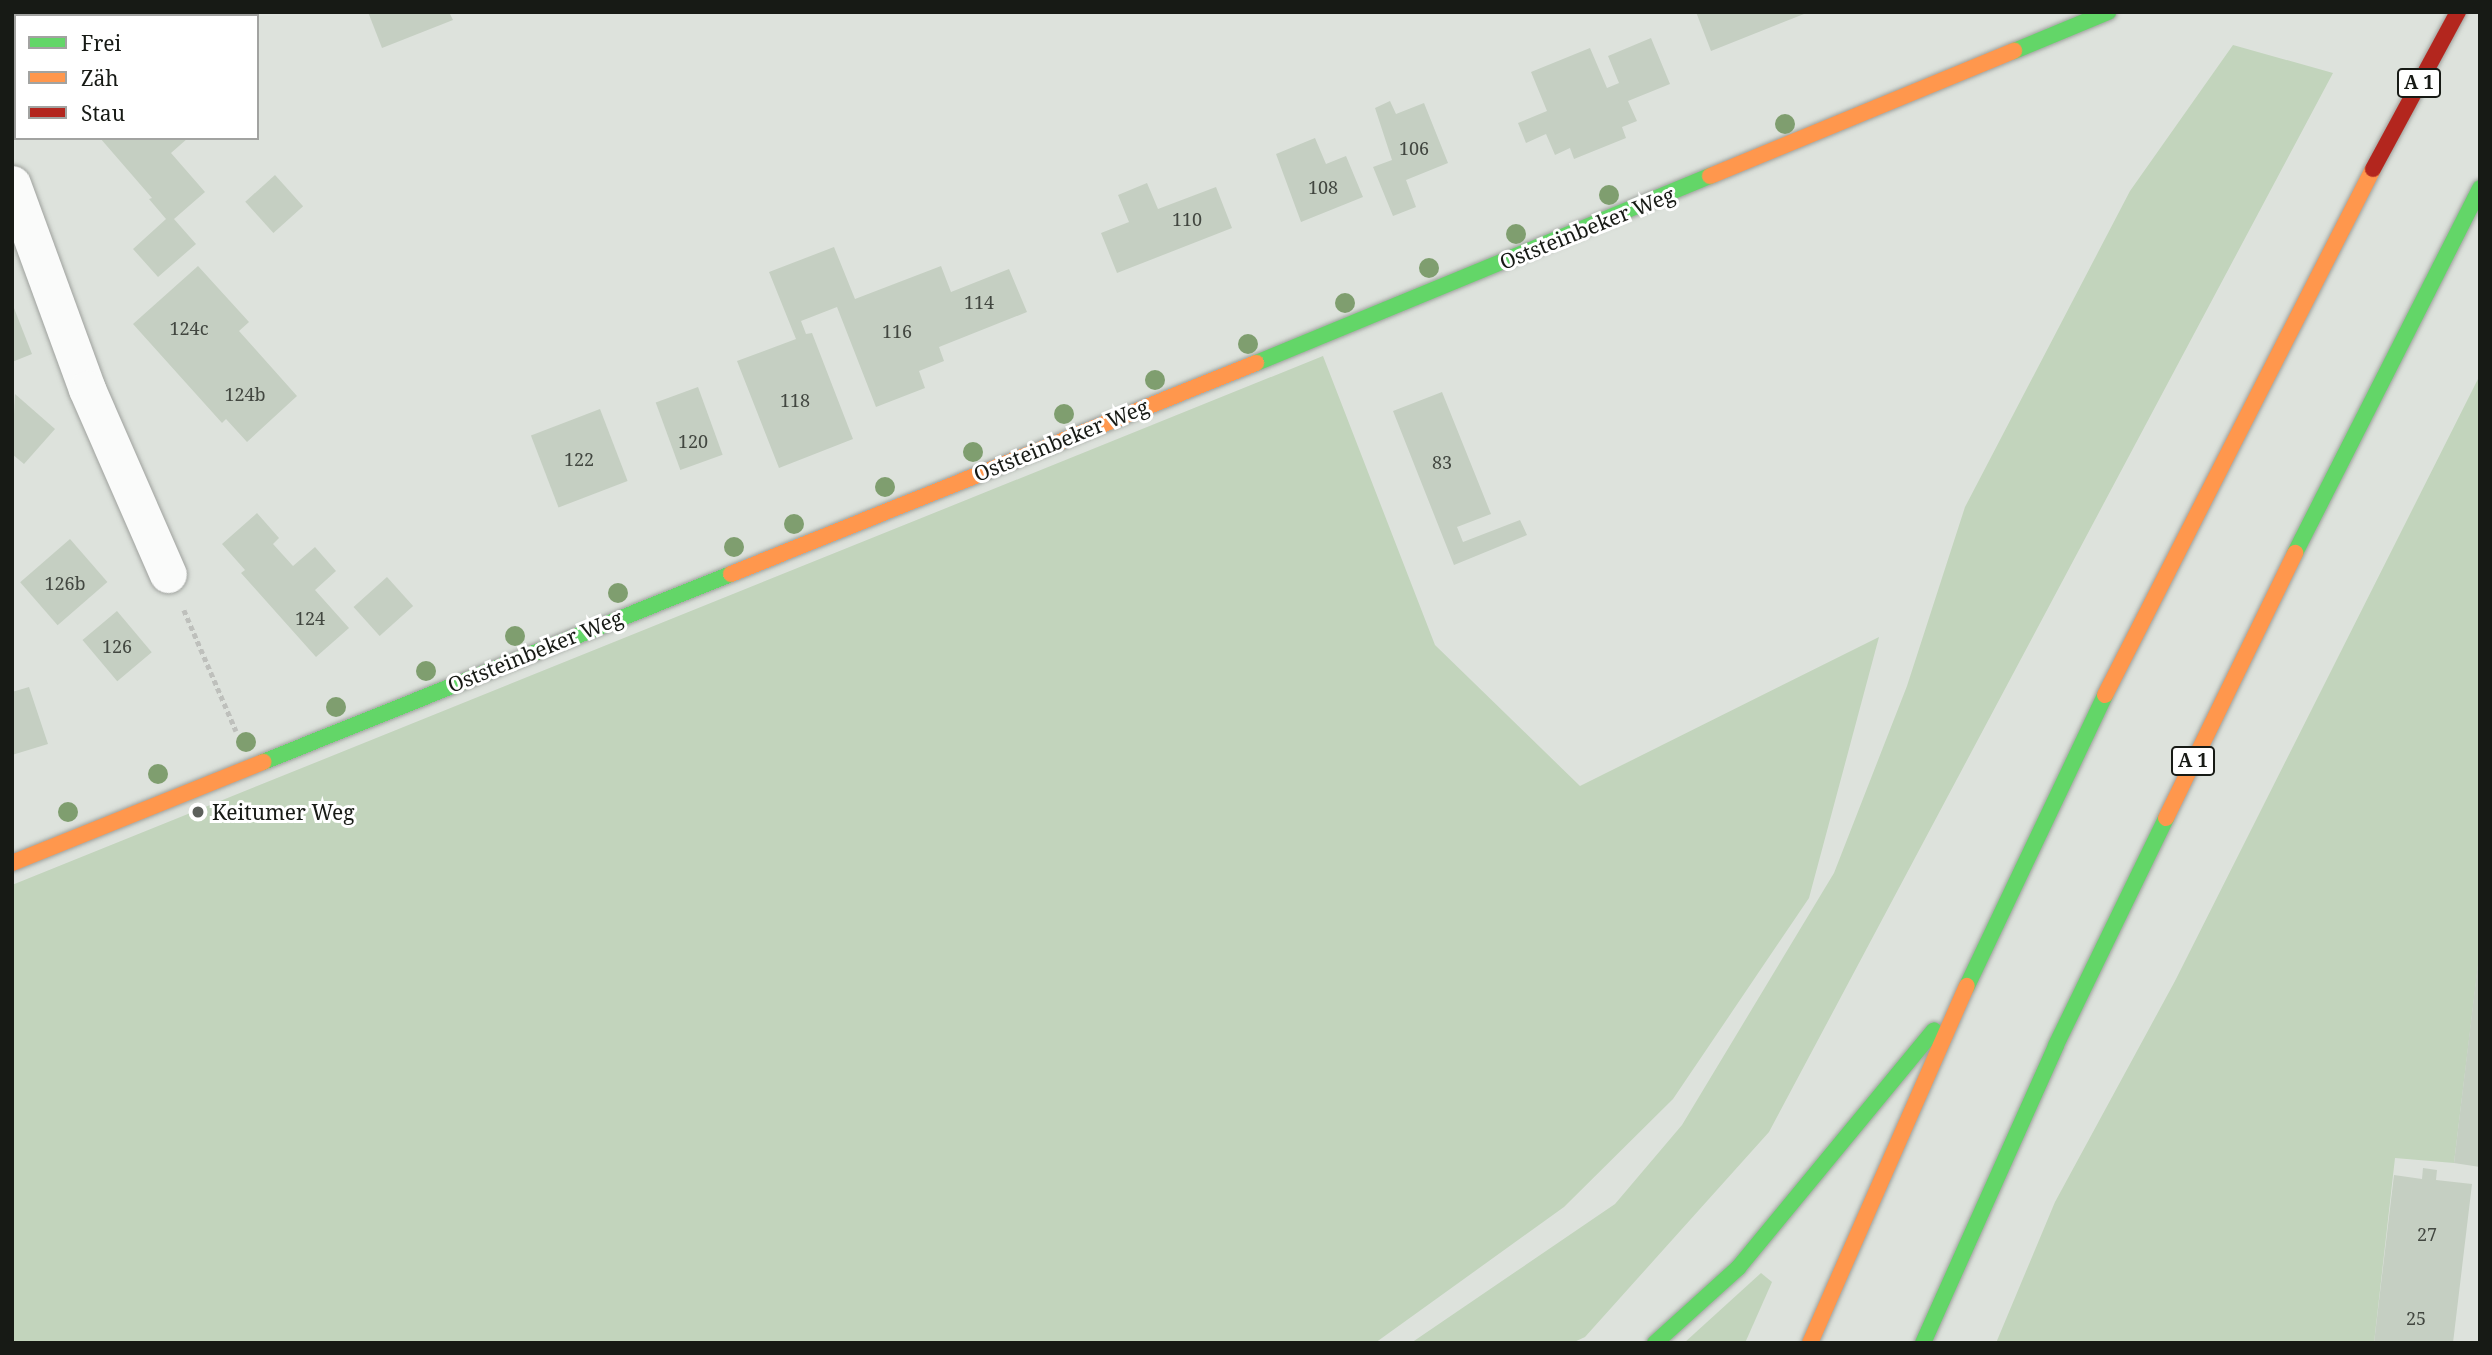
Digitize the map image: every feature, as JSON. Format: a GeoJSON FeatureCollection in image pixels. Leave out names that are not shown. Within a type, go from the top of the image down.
{"type":"FeatureCollection","features":[{"type":"Feature","properties":{"kind":"main road","name":"Oststeinbeker Weg"},"geometry":{"type":"LineString","coordinates":[[12,863],[1306,342],[2108,12]]}},
{"type":"Feature","properties":{"kind":"main road","name":"A 1"},"geometry":{"type":"LineString","coordinates":[[1810,1343],[1964,993],[2139,623],[2380,155],[2458,12]]}},
{"type":"Feature","properties":{"kind":"main road","name":"A 1"},"geometry":{"type":"LineString","coordinates":[[1923,1343],[2056,1045],[2242,660],[2480,188]]}},
{"type":"Feature","properties":{"kind":"main road"},"geometry":{"type":"LineString","coordinates":[[1656,1343],[1738,1268],[1964,993]]}},
{"type":"Feature","properties":{"kind":"street"},"geometry":{"type":"LineString","coordinates":[[12,184],[87,389],[168,575]]}},
{"type":"Feature","properties":{"kind":"path"},"geometry":{"type":"LineString","coordinates":[[168,575],[237,732]]}},
{"type":"Feature","properties":{"kind":"green space"},"geometry":{"type":"Polygon","coordinates":[[[2233,45],[2333,73],[1769,1132],[1585,1337],[1572,1343],[1411,1343],[1615,1204],[1682,1125],[1834,873],[1907,686],[1965,507],[2130,191],[2233,45]]]}},
{"type":"Feature","properties":{"kind":"green space"},"geometry":{"type":"Polygon","coordinates":[[[1323,356],[1435,645],[1580,786],[1879,637],[1809,898],[1673,1099],[1564,1207],[1375,1343],[12,1343],[12,885],[1323,356]]]}},
{"type":"Feature","properties":{"kind":"green space"},"geometry":{"type":"Polygon","coordinates":[[[2480,375],[2480,949],[2454,1163],[2395,1158],[2374,1343],[1996,1343],[2055,1202],[2175,981],[2480,375]]]}},
{"type":"Feature","properties":{"kind":"green space"},"geometry":{"type":"Polygon","coordinates":[[[1761,1273],[1772,1282],[1745,1343],[1684,1343],[1761,1273]]]}},
{"type":"Feature","properties":{"kind":"building"},"geometry":{"type":"Polygon","coordinates":[[[368,12],[449,12],[453,20],[382,48],[368,12]]]}},
{"type":"Feature","properties":{"kind":"building"},"geometry":{"type":"Polygon","coordinates":[[[1696,12],[1809,12],[1711,51],[1696,12]]]}},
{"type":"Feature","properties":{"kind":"building"},"geometry":{"type":"Polygon","coordinates":[[[1651,38],[1670,84],[1628,101],[1637,121],[1622,127],[1626,138],[1574,159],[1570,148],[1555,155],[1546,134],[1526,143],[1518,123],[1547,111],[1531,72],[1590,48],[1607,88],[1619,83],[1608,56],[1651,38]]]}},
{"type":"Feature","properties":{"kind":"building"},"geometry":{"type":"Polygon","coordinates":[[[1390,101],[1396,114],[1424,103],[1448,163],[1406,180],[1416,207],[1393,216],[1373,167],[1392,160],[1375,108],[1390,101]]]}},
{"type":"Feature","properties":{"kind":"building"},"geometry":{"type":"Polygon","coordinates":[[[1315,138],[1326,164],[1346,156],[1363,197],[1301,222],[1276,154],[1315,138]]]}},
{"type":"Feature","properties":{"kind":"building"},"geometry":{"type":"Polygon","coordinates":[[[102,140],[186,140],[171,153],[205,192],[174,219],[196,244],[158,277],[133,249],[166,219],[149,199],[152,198],[102,140]]]}},
{"type":"Feature","properties":{"kind":"building"},"geometry":{"type":"Polygon","coordinates":[[[275,175],[303,206],[273,233],[245,202],[275,175]]]}},
{"type":"Feature","properties":{"kind":"building"},"geometry":{"type":"Polygon","coordinates":[[[1147,183],[1158,209],[1216,187],[1232,228],[1117,273],[1101,233],[1129,222],[1118,195],[1147,183]]]}},
{"type":"Feature","properties":{"kind":"building"},"geometry":{"type":"Polygon","coordinates":[[[834,247],[855,299],[941,266],[951,292],[1009,269],[1027,312],[939,347],[944,361],[919,371],[925,388],[876,407],[837,307],[801,321],[806,334],[812,333],[853,439],[779,468],[737,361],[796,339],[769,272],[834,247]]]}},
{"type":"Feature","properties":{"kind":"building"},"geometry":{"type":"Polygon","coordinates":[[[198,266],[249,322],[239,331],[297,396],[247,442],[226,419],[222,423],[133,324],[198,266]]]}},
{"type":"Feature","properties":{"kind":"building"},"geometry":{"type":"Polygon","coordinates":[[[12,303],[32,354],[12,362],[12,303]]]}},
{"type":"Feature","properties":{"kind":"building"},"geometry":{"type":"Polygon","coordinates":[[[698,387],[723,455],[680,470],[656,402],[698,387]]]}},
{"type":"Feature","properties":{"kind":"building"},"geometry":{"type":"Polygon","coordinates":[[[1442,392],[1491,514],[1457,527],[1463,542],[1520,520],[1527,535],[1454,565],[1393,411],[1442,392]]]}},
{"type":"Feature","properties":{"kind":"building"},"geometry":{"type":"Polygon","coordinates":[[[15,394],[55,429],[24,464],[12,454],[15,394]]]}},
{"type":"Feature","properties":{"kind":"building"},"geometry":{"type":"Polygon","coordinates":[[[600,409],[628,481],[559,507],[531,436],[600,409]]]}},
{"type":"Feature","properties":{"kind":"building"},"geometry":{"type":"Polygon","coordinates":[[[257,513],[279,538],[273,544],[293,566],[315,547],[336,571],[315,590],[349,628],[316,657],[241,573],[245,570],[222,544],[257,513]]]}},
{"type":"Feature","properties":{"kind":"building"},"geometry":{"type":"Polygon","coordinates":[[[70,539],[107,582],[58,625],[20,582],[70,539]]]}},
{"type":"Feature","properties":{"kind":"building"},"geometry":{"type":"Polygon","coordinates":[[[387,577],[413,606],[380,636],[354,607],[387,577]]]}},
{"type":"Feature","properties":{"kind":"building"},"geometry":{"type":"Polygon","coordinates":[[[117,611],[152,652],[117,681],[83,640],[117,611]]]}},
{"type":"Feature","properties":{"kind":"building"},"geometry":{"type":"Polygon","coordinates":[[[29,687],[48,744],[12,755],[12,692],[29,687]]]}},
{"type":"Feature","properties":{"kind":"building"},"geometry":{"type":"Polygon","coordinates":[[[2480,963],[2480,1167],[2454,1163],[2480,963]]]}},
{"type":"Feature","properties":{"kind":"building"},"geometry":{"type":"Polygon","coordinates":[[[2423,1168],[2437,1170],[2436,1180],[2472,1184],[2453,1343],[2374,1343],[2394,1175],[2422,1179],[2423,1168]]]}},
{"type":"Feature","properties":{"kind":"traffic: fast"},"geometry":{"type":"LineString","coordinates":[[2014,51],[2108,12]]}},
{"type":"Feature","properties":{"kind":"traffic: fast"},"geometry":{"type":"LineString","coordinates":[[1256,363],[1710,176]]}},
{"type":"Feature","properties":{"kind":"traffic: fast"},"geometry":{"type":"LineString","coordinates":[[2295,553],[2480,188]]}},
{"type":"Feature","properties":{"kind":"traffic: fast"},"geometry":{"type":"LineString","coordinates":[[263,762],[731,574]]}},
{"type":"Feature","properties":{"kind":"traffic: fast"},"geometry":{"type":"LineString","coordinates":[[1967,986],[2105,695]]}},
{"type":"Feature","properties":{"kind":"traffic: fast"},"geometry":{"type":"LineString","coordinates":[[1923,1343],[2056,1045],[2166,818]]}},
{"type":"Feature","properties":{"kind":"traffic: fast"},"geometry":{"type":"LineString","coordinates":[[1655,1343],[1738,1268],[1934,1030]]}},
{"type":"Feature","properties":{"kind":"traffic: slow"},"geometry":{"type":"LineString","coordinates":[[1710,176],[2014,51]]}},
{"type":"Feature","properties":{"kind":"traffic: slow"},"geometry":{"type":"LineString","coordinates":[[2105,695],[2373,169]]}},
{"type":"Feature","properties":{"kind":"traffic: slow"},"geometry":{"type":"LineString","coordinates":[[731,574],[1256,363]]}},
{"type":"Feature","properties":{"kind":"traffic: slow"},"geometry":{"type":"LineString","coordinates":[[2166,818],[2295,553]]}},
{"type":"Feature","properties":{"kind":"traffic: slow"},"geometry":{"type":"LineString","coordinates":[[12,863],[263,762]]}},
{"type":"Feature","properties":{"kind":"traffic: slow"},"geometry":{"type":"LineString","coordinates":[[1810,1343],[1967,986]]}},
{"type":"Feature","properties":{"kind":"traffic: jam"},"geometry":{"type":"LineString","coordinates":[[2373,169],[2458,12]]}},
{"type":"Feature","properties":{"kind":"place","name":"Keitumer Weg"},"geometry":{"type":"Point","coordinates":[198,812]}}]}
